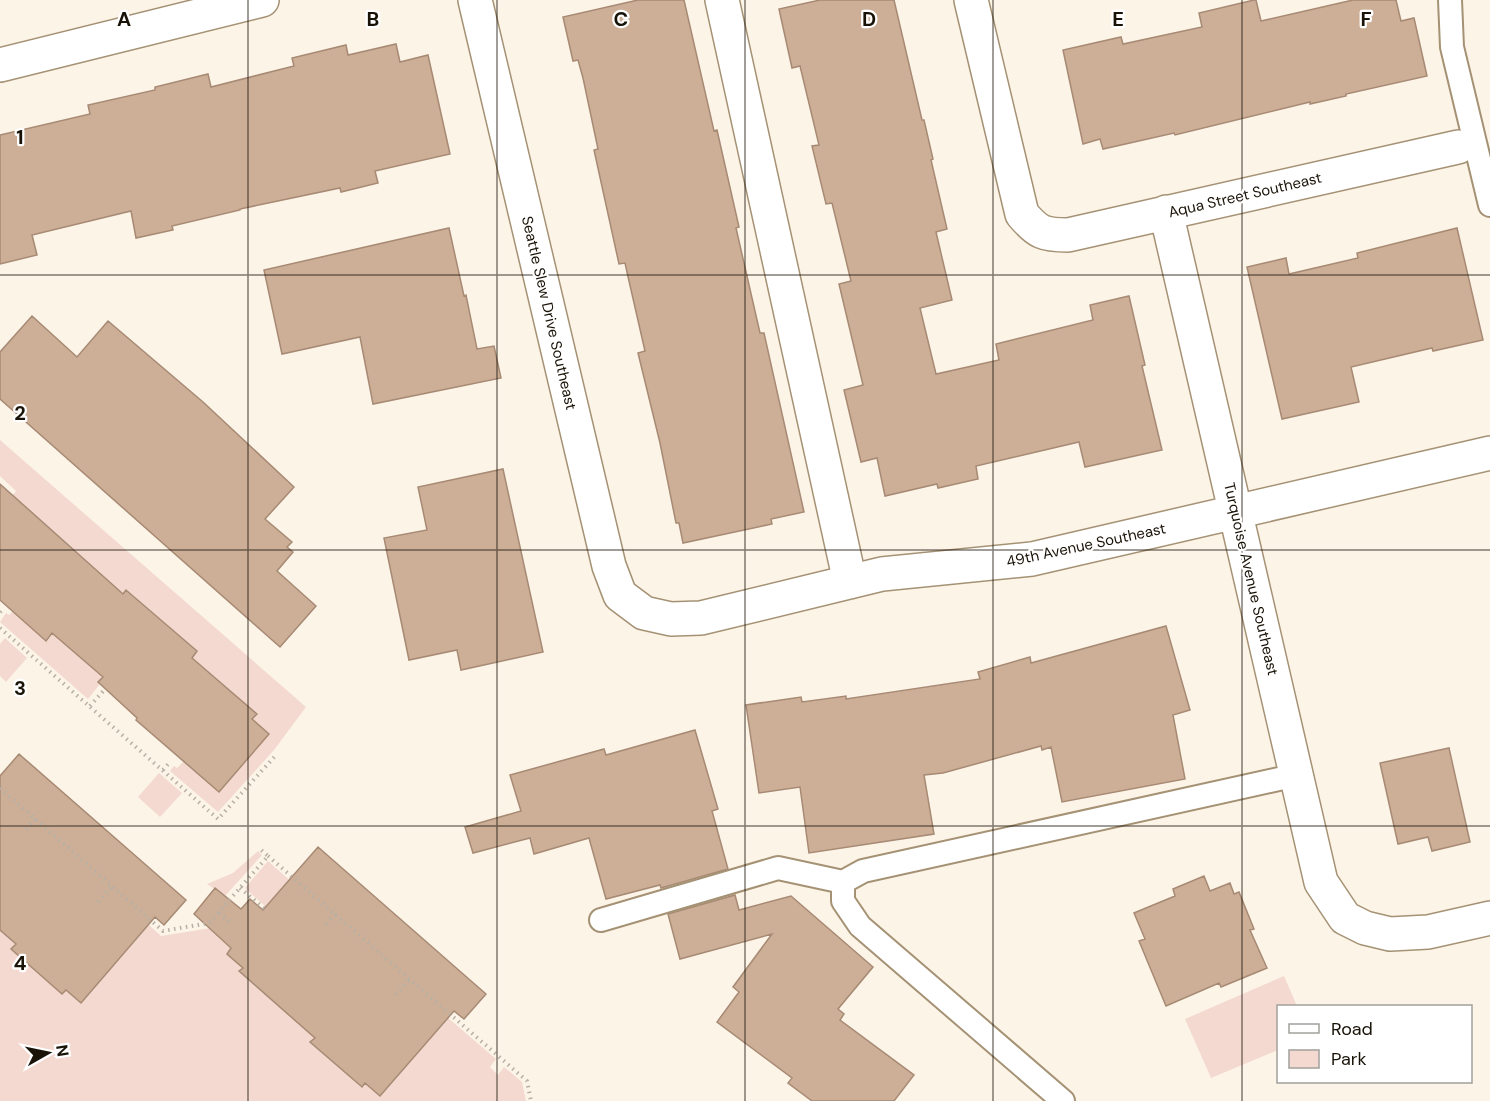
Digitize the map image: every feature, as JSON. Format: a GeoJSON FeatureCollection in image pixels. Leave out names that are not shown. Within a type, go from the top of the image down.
{"type":"FeatureCollection","features":[{"type":"Feature","properties":{"kind":"street"},"geometry":{"type":"LineString","coordinates":[[0,64],[262,0]]}},
{"type":"Feature","properties":{"kind":"street","name":"Seattle Slew Drive Southeast"},"geometry":{"type":"LineString","coordinates":[[475,0],[609,566],[620,595],[644,613]]}},
{"type":"Feature","properties":{"kind":"street"},"geometry":{"type":"LineString","coordinates":[[722,0],[850,582]]}},
{"type":"Feature","properties":{"kind":"street","name":"Aqua Street Southeast"},"geometry":{"type":"LineString","coordinates":[[971,0],[1022,214],[1034,228],[1048,235],[1068,235],[1458,147]]}},
{"type":"Feature","properties":{"kind":"street","name":"Turquoise Avenue Southeast"},"geometry":{"type":"LineString","coordinates":[[1166,212],[1321,882],[1345,918],[1365,928],[1390,934],[1428,932],[1490,918]]}},
{"type":"Feature","properties":{"kind":"street","name":"49th Avenue Southeast"},"geometry":{"type":"LineString","coordinates":[[644,613],[671,619],[701,618],[906,570],[1032,559],[1490,453]]}},
{"type":"Feature","properties":{"kind":"lane"},"geometry":{"type":"LineString","coordinates":[[1450,0],[1452,46],[1490,205]]}},
{"type":"Feature","properties":{"kind":"lane"},"geometry":{"type":"LineString","coordinates":[[601,920],[778,868],[843,882],[863,871],[1297,775]]}},
{"type":"Feature","properties":{"kind":"lane"},"geometry":{"type":"LineString","coordinates":[[843,882],[843,901],[860,926],[1063,1101]]}},
{"type":"Feature","properties":{"kind":"path"},"geometry":{"type":"LineString","coordinates":[[0,628],[218,819],[277,754]]}},
{"type":"Feature","properties":{"kind":"path"},"geometry":{"type":"LineString","coordinates":[[90,706],[106,688]]}},
{"type":"Feature","properties":{"kind":"path"},"geometry":{"type":"LineString","coordinates":[[163,770],[170,762]]}},
{"type":"Feature","properties":{"kind":"path"},"geometry":{"type":"LineString","coordinates":[[0,788],[163,931],[210,923],[268,856]]}},
{"type":"Feature","properties":{"kind":"path"},"geometry":{"type":"LineString","coordinates":[[26,829],[35,819]]}},
{"type":"Feature","properties":{"kind":"path"},"geometry":{"type":"LineString","coordinates":[[260,849],[527,1081],[531,1101]]}},
{"type":"Feature","properties":{"kind":"path"},"geometry":{"type":"LineString","coordinates":[[98,902],[112,886]]}},
{"type":"Feature","properties":{"kind":"path"},"geometry":{"type":"LineString","coordinates":[[240,888],[266,909]]}},
{"type":"Feature","properties":{"kind":"path"},"geometry":{"type":"LineString","coordinates":[[219,913],[230,922]]}},
{"type":"Feature","properties":{"kind":"path"},"geometry":{"type":"LineString","coordinates":[[326,924],[335,914]]}},
{"type":"Feature","properties":{"kind":"path"},"geometry":{"type":"LineString","coordinates":[[396,995],[410,979]]}},
{"type":"Feature","properties":{"kind":"green space"},"geometry":{"type":"Polygon","coordinates":[[[0,440],[306,707],[274,750],[218,812],[170,771],[184,761],[219,792],[269,734],[252,719],[256,714],[188,663],[197,651],[127,590],[74,651],[103,677],[88,699],[0,622],[6,613],[9,615],[13,611],[46,641],[99,581],[88,562],[12,496],[16,491],[0,476],[0,440]]]}},
{"type":"Feature","properties":{"kind":"green space"},"geometry":{"type":"Polygon","coordinates":[[[5,638],[27,658],[6,682],[0,676],[0,644],[5,638]]]}},
{"type":"Feature","properties":{"kind":"green space"},"geometry":{"type":"Polygon","coordinates":[[[159,773],[182,793],[160,817],[138,797],[159,773]]]}},
{"type":"Feature","properties":{"kind":"green space"},"geometry":{"type":"Polygon","coordinates":[[[258,851],[262,855],[225,896],[207,884],[233,873],[258,851]]]}},
{"type":"Feature","properties":{"kind":"green space"},"geometry":{"type":"Polygon","coordinates":[[[268,861],[327,913],[267,908],[245,888],[268,861]]]}},
{"type":"Feature","properties":{"kind":"green space"},"geometry":{"type":"Polygon","coordinates":[[[114,893],[161,936],[211,928],[231,948],[243,968],[239,972],[315,1037],[311,1043],[361,1087],[365,1083],[380,1096],[433,1035],[400,1006],[412,987],[496,1059],[490,1067],[498,1075],[504,1067],[522,1082],[526,1101],[0,1101],[0,922],[2,932],[16,944],[11,949],[62,994],[66,990],[80,1003],[133,942],[114,893]]]}},
{"type":"Feature","properties":{"kind":"green space"},"geometry":{"type":"Polygon","coordinates":[[[1284,976],[1297,1005],[1277,1005],[1277,1050],[1211,1078],[1185,1019],[1284,976]]]}},
{"type":"Feature","properties":{"kind":"building"},"geometry":{"type":"Polygon","coordinates":[[[638,0],[684,0],[714,131],[717,130],[739,227],[736,228],[760,333],[764,333],[804,512],[771,519],[772,524],[683,543],[679,523],[676,523],[660,443],[638,353],[645,351],[625,263],[619,264],[594,150],[598,149],[583,78],[578,60],[573,61],[563,17],[638,0]]]}},
{"type":"Feature","properties":{"kind":"building"},"geometry":{"type":"Polygon","coordinates":[[[820,0],[894,0],[922,120],[924,120],[947,229],[936,232],[952,300],[920,308],[936,374],[999,360],[996,344],[1093,320],[1090,305],[1129,296],[1145,365],[1142,366],[1162,450],[1085,467],[1079,442],[976,466],[978,479],[938,488],[937,484],[885,496],[877,458],[861,462],[844,390],[863,385],[839,284],[851,281],[832,203],[826,204],[812,146],[819,145],[800,66],[792,68],[779,9],[820,0]]]}},
{"type":"Feature","properties":{"kind":"building"},"geometry":{"type":"Polygon","coordinates":[[[1256,0],[1261,21],[1353,0],[1396,0],[1401,21],[1414,18],[1427,76],[1175,135],[1174,133],[1103,149],[1100,139],[1083,144],[1063,50],[1121,37],[1123,44],[1202,27],[1199,13],[1256,0]]]}},
{"type":"Feature","properties":{"kind":"building"},"geometry":{"type":"Polygon","coordinates":[[[396,44],[400,62],[428,55],[450,154],[375,171],[378,183],[341,192],[340,188],[240,209],[172,226],[173,230],[136,238],[131,211],[32,235],[37,255],[0,264],[0,135],[90,114],[88,105],[155,90],[155,87],[208,74],[211,87],[294,66],[292,58],[346,45],[348,55],[396,44]]]}},
{"type":"Feature","properties":{"kind":"building"},"geometry":{"type":"Polygon","coordinates":[[[449,228],[477,349],[494,346],[501,378],[373,404],[360,337],[282,354],[264,270],[449,228]]]}},
{"type":"Feature","properties":{"kind":"building"},"geometry":{"type":"Polygon","coordinates":[[[1457,228],[1483,340],[1433,351],[1432,348],[1351,367],[1359,402],[1282,419],[1247,267],[1286,258],[1289,274],[1358,258],[1357,253],[1457,228]]]}},
{"type":"Feature","properties":{"kind":"building"},"geometry":{"type":"Polygon","coordinates":[[[32,316],[77,357],[108,321],[203,402],[294,487],[265,519],[292,542],[287,547],[293,552],[277,571],[316,606],[280,647],[0,399],[0,352],[32,316]]]}},
{"type":"Feature","properties":{"kind":"building"},"geometry":{"type":"Polygon","coordinates":[[[503,469],[543,652],[461,670],[457,650],[409,660],[384,538],[427,530],[418,487],[503,469]]]}},
{"type":"Feature","properties":{"kind":"building"},"geometry":{"type":"Polygon","coordinates":[[[0,484],[123,594],[126,590],[197,651],[192,658],[257,714],[252,719],[269,734],[219,792],[136,720],[137,718],[98,682],[103,677],[52,633],[46,641],[0,600],[0,484]]]}},
{"type":"Feature","properties":{"kind":"building"},"geometry":{"type":"Polygon","coordinates":[[[1166,626],[1190,710],[1173,715],[1185,779],[1062,802],[1051,747],[1042,750],[1041,746],[943,773],[924,775],[934,834],[809,853],[800,787],[759,793],[746,705],[801,697],[802,702],[846,696],[846,699],[980,679],[978,672],[1030,657],[1031,663],[1166,626]]]}},
{"type":"Feature","properties":{"kind":"building"},"geometry":{"type":"Polygon","coordinates":[[[695,730],[718,809],[712,811],[728,869],[661,888],[660,885],[606,899],[589,838],[534,854],[530,838],[473,853],[465,827],[521,811],[510,775],[604,749],[606,755],[695,730]]]}},
{"type":"Feature","properties":{"kind":"building"},"geometry":{"type":"Polygon","coordinates":[[[1449,748],[1470,842],[1432,851],[1428,837],[1398,844],[1380,763],[1449,748]]]}},
{"type":"Feature","properties":{"kind":"building"},"geometry":{"type":"Polygon","coordinates":[[[19,754],[186,900],[164,925],[155,917],[81,1003],[66,990],[62,994],[11,949],[16,944],[0,930],[0,776],[19,754]]]}},
{"type":"Feature","properties":{"kind":"building"},"geometry":{"type":"Polygon","coordinates":[[[318,847],[486,994],[464,1019],[454,1011],[380,1096],[365,1083],[362,1087],[310,1042],[315,1038],[239,971],[243,968],[227,954],[231,948],[194,914],[215,888],[241,909],[250,899],[263,910],[318,847]]]}},
{"type":"Feature","properties":{"kind":"building"},"geometry":{"type":"Polygon","coordinates":[[[1204,876],[1210,891],[1230,883],[1234,894],[1239,892],[1254,929],[1250,930],[1267,968],[1221,987],[1219,983],[1166,1006],[1139,941],[1145,939],[1134,913],[1175,896],[1173,889],[1204,876]]]}},
{"type":"Feature","properties":{"kind":"building"},"geometry":{"type":"Polygon","coordinates":[[[735,895],[739,910],[791,896],[873,967],[838,1009],[844,1014],[840,1020],[914,1075],[894,1101],[812,1101],[788,1083],[792,1078],[717,1022],[739,992],[733,987],[772,934],[680,959],[668,914],[735,895]]]}}]}
